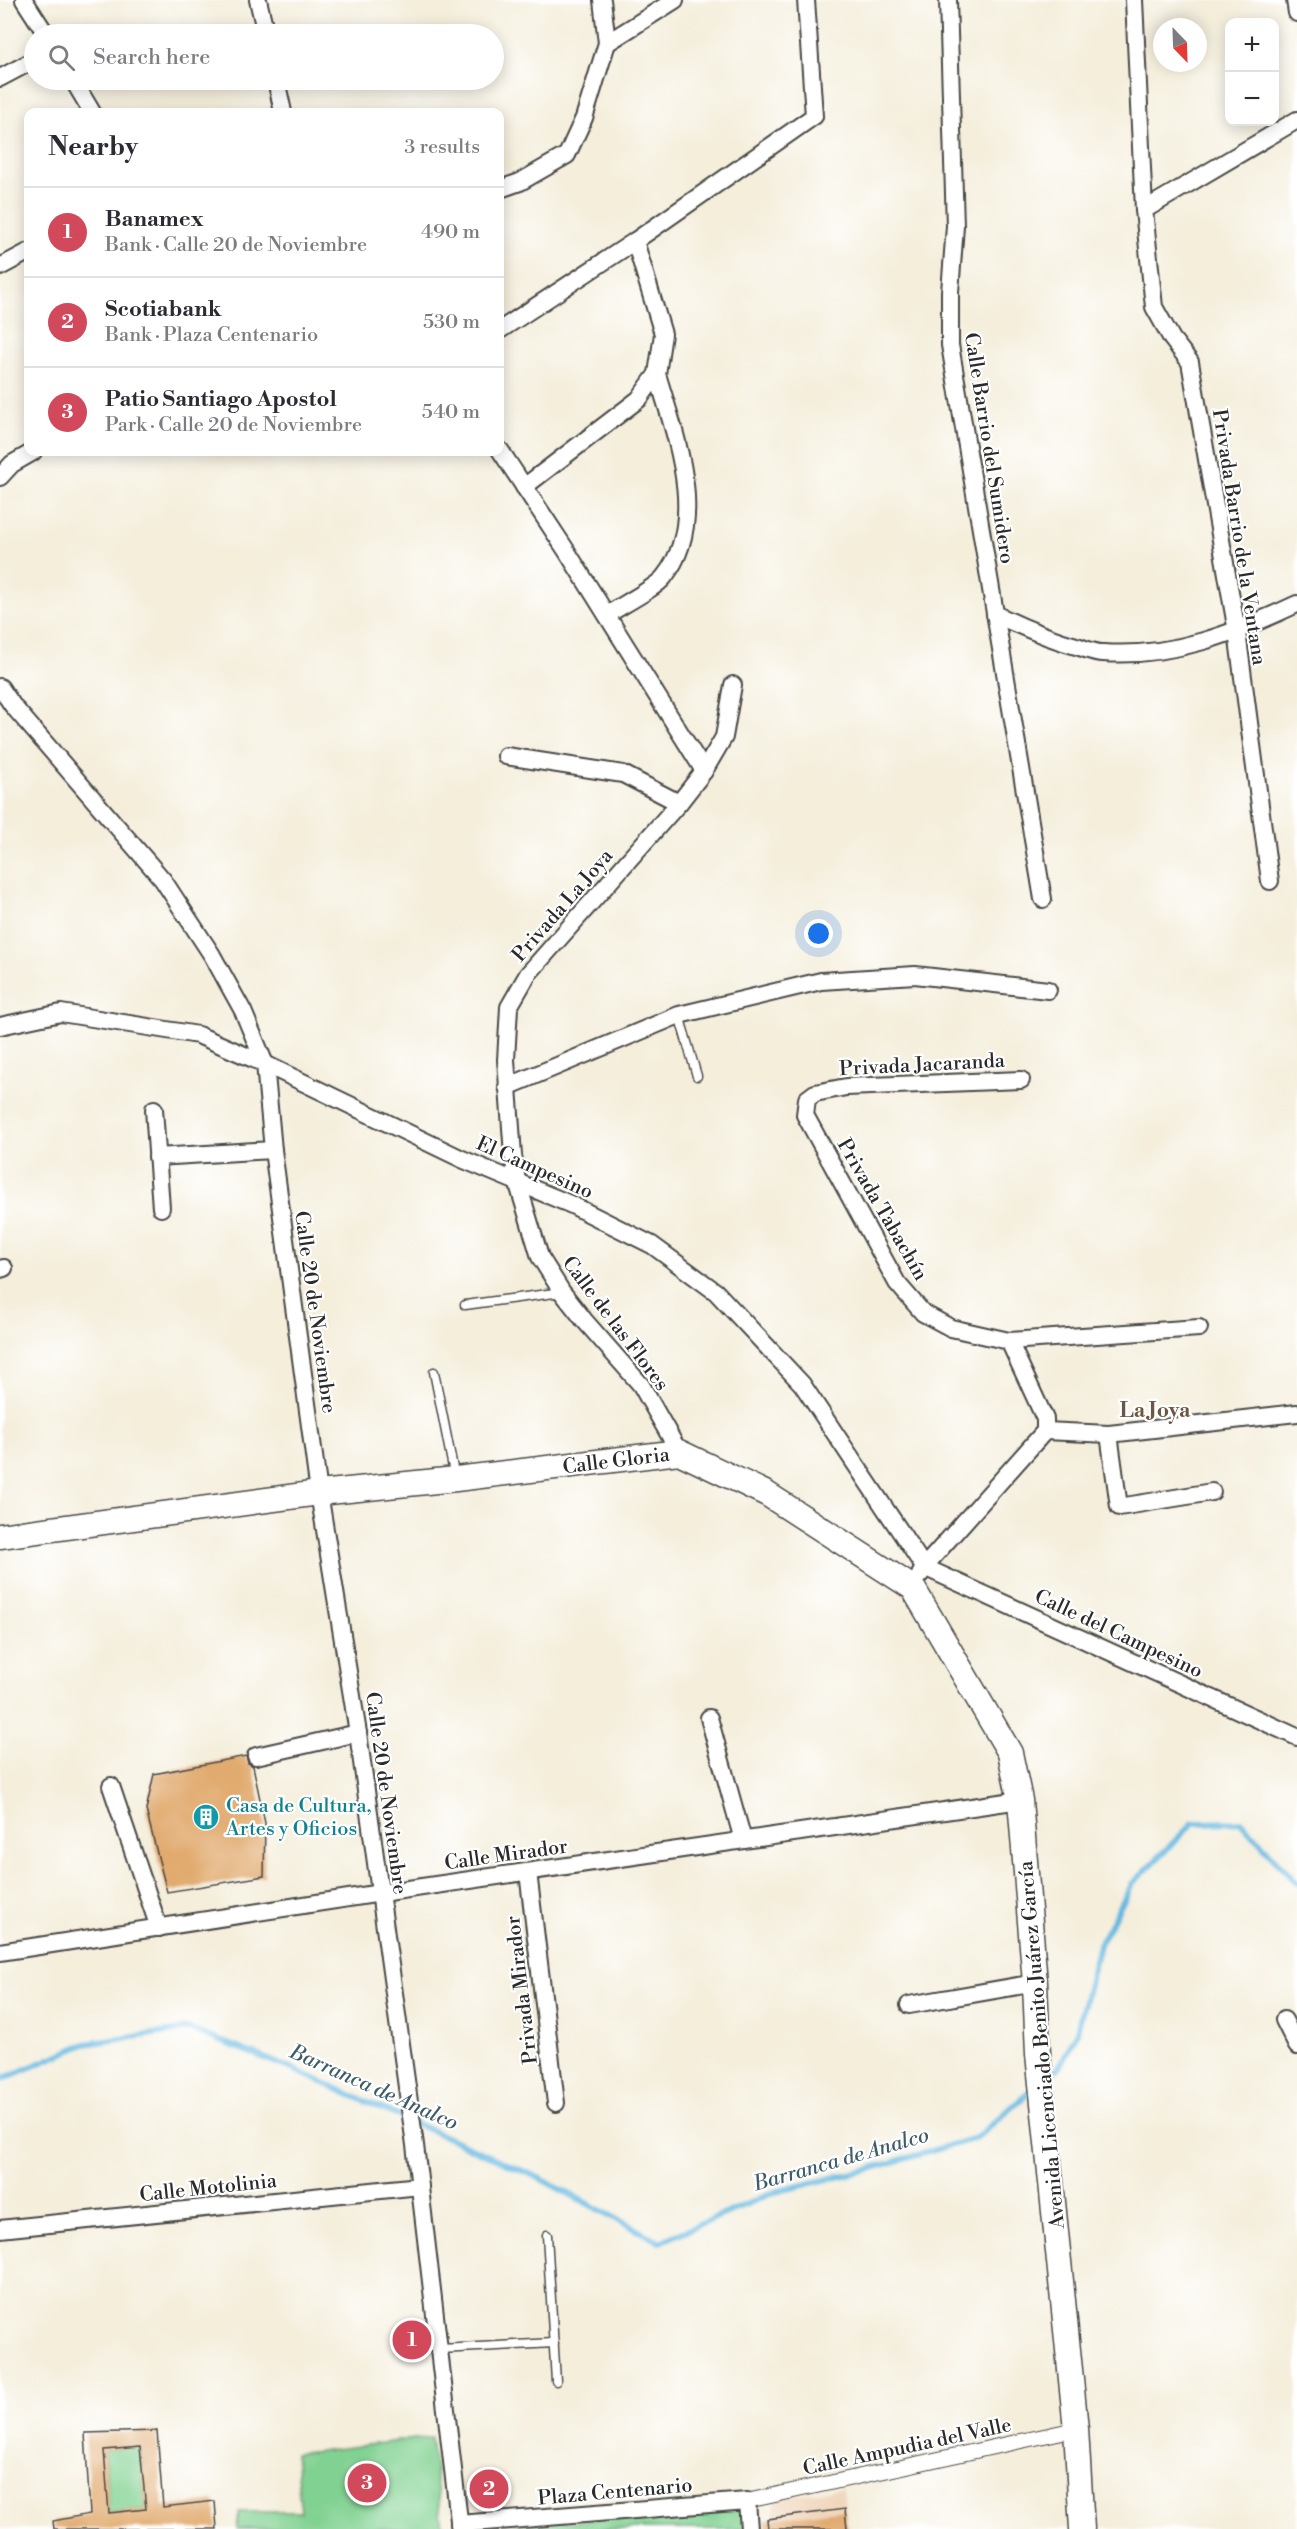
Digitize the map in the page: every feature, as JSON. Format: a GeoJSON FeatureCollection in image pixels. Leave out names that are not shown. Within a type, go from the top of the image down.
{"type":"FeatureCollection","features":[{"type":"Feature","properties":{"kind":"main road","name":"Calle Gloria"},"geometry":{"type":"LineString","coordinates":[[0,1536],[319,1493],[679,1452],[766,1494],[918,1577]]}},
{"type":"Feature","properties":{"kind":"main road","name":"Avenida Licenciado Benito Juárez García"},"geometry":{"type":"LineString","coordinates":[[918,1577],[1010,1753],[1020,1800],[1035,1983],[1038,2054],[1048,2130],[1076,2429],[1082,2529]]}},
{"type":"Feature","properties":{"kind":"street"},"geometry":{"type":"LineString","coordinates":[[24,0],[40,24]]}},
{"type":"Feature","properties":{"kind":"street"},"geometry":{"type":"LineString","coordinates":[[258,0],[264,24]]}},
{"type":"Feature","properties":{"kind":"street"},"geometry":{"type":"LineString","coordinates":[[504,188],[520,182],[567,155],[584,118],[607,43],[602,0]]}},
{"type":"Feature","properties":{"kind":"street"},"geometry":{"type":"LineString","coordinates":[[607,43],[675,0]]}},
{"type":"Feature","properties":{"kind":"street"},"geometry":{"type":"LineString","coordinates":[[504,327],[634,241],[814,116],[806,0]]}},
{"type":"Feature","properties":{"kind":"street","name":"Calle Barrio del Sumidero"},"geometry":{"type":"LineString","coordinates":[[948,0],[955,226],[950,292],[950,345],[1042,898]]}},
{"type":"Feature","properties":{"kind":"street","name":"Privada Barrio de la Ventana"},"geometry":{"type":"LineString","coordinates":[[1134,0],[1144,210],[1154,307],[1190,362],[1237,632],[1270,881]]}},
{"type":"Feature","properties":{"kind":"street"},"geometry":{"type":"LineString","coordinates":[[1295,0],[1297,13]]}},
{"type":"Feature","properties":{"kind":"street"},"geometry":{"type":"LineString","coordinates":[[0,78],[24,65]]}},
{"type":"Feature","properties":{"kind":"street"},"geometry":{"type":"LineString","coordinates":[[79,90],[90,108]]}},
{"type":"Feature","properties":{"kind":"street"},"geometry":{"type":"LineString","coordinates":[[278,90],[282,108]]}},
{"type":"Feature","properties":{"kind":"street"},"geometry":{"type":"LineString","coordinates":[[1144,210],[1297,120]]}},
{"type":"Feature","properties":{"kind":"street"},"geometry":{"type":"LineString","coordinates":[[606,615],[663,579],[679,553],[687,516],[682,462],[657,374],[663,334],[634,241]]}},
{"type":"Feature","properties":{"kind":"street"},"geometry":{"type":"LineString","coordinates":[[0,267],[24,254]]}},
{"type":"Feature","properties":{"kind":"street"},"geometry":{"type":"LineString","coordinates":[[524,487],[639,399],[657,374]]}},
{"type":"Feature","properties":{"kind":"street"},"geometry":{"type":"LineString","coordinates":[[0,477],[12,464],[26,456]]}},
{"type":"Feature","properties":{"kind":"street"},"geometry":{"type":"LineString","coordinates":[[504,456],[704,771]]}},
{"type":"Feature","properties":{"kind":"street"},"geometry":{"type":"LineString","coordinates":[[995,614],[1038,635],[1101,653],[1161,651],[1212,640],[1237,632],[1297,604]]}},
{"type":"Feature","properties":{"kind":"street","name":"Privada La Joya"},"geometry":{"type":"LineString","coordinates":[[517,1181],[507,1087],[509,1007],[528,974],[679,803],[704,771],[723,738],[733,685]]}},
{"type":"Feature","properties":{"kind":"street","name":"Calle 20 de Noviembre"},"geometry":{"type":"LineString","coordinates":[[0,687],[163,880],[212,955],[243,1011],[265,1064],[273,1150],[319,1493],[358,1732],[415,2145],[460,2527]]}},
{"type":"Feature","properties":{"kind":"street"},"geometry":{"type":"LineString","coordinates":[[506,756],[623,774],[679,803]]}},
{"type":"Feature","properties":{"kind":"street"},"geometry":{"type":"LineString","coordinates":[[507,1087],[679,1015],[821,981],[915,975],[1048,990]]}},
{"type":"Feature","properties":{"kind":"street","name":"El Campesino"},"geometry":{"type":"LineString","coordinates":[[0,1026],[61,1013],[198,1035],[265,1064],[462,1159],[517,1181],[651,1245],[716,1292],[802,1384],[918,1577]]}},
{"type":"Feature","properties":{"kind":"street","name":"Privada Jacaranda"},"geometry":{"type":"LineString","coordinates":[[805,1115],[807,1099],[815,1093],[846,1087],[1021,1080]]}},
{"type":"Feature","properties":{"kind":"street"},"geometry":{"type":"LineString","coordinates":[[154,1109],[161,1208]]}},
{"type":"Feature","properties":{"kind":"street","name":"Privada Tabachín"},"geometry":{"type":"LineString","coordinates":[[805,1115],[897,1283],[923,1312],[951,1328],[1010,1341],[1199,1328]]}},
{"type":"Feature","properties":{"kind":"street"},"geometry":{"type":"LineString","coordinates":[[157,1157],[273,1150]]}},
{"type":"Feature","properties":{"kind":"street","name":"Calle de las Flores"},"geometry":{"type":"LineString","coordinates":[[517,1181],[540,1257],[562,1292],[641,1385],[679,1452]]}},
{"type":"Feature","properties":{"kind":"street"},"geometry":{"type":"LineString","coordinates":[[918,1577],[1045,1431],[1045,1419],[1010,1341]]}},
{"type":"Feature","properties":{"kind":"street"},"geometry":{"type":"LineString","coordinates":[[1045,1431],[1109,1434],[1297,1413]]}},
{"type":"Feature","properties":{"kind":"street"},"geometry":{"type":"LineString","coordinates":[[1109,1434],[1119,1507],[1212,1492]]}},
{"type":"Feature","properties":{"kind":"street","name":"Calle del Campesino"},"geometry":{"type":"LineString","coordinates":[[918,1577],[1297,1737]]}},
{"type":"Feature","properties":{"kind":"street"},"geometry":{"type":"LineString","coordinates":[[709,1718],[743,1840]]}},
{"type":"Feature","properties":{"kind":"street"},"geometry":{"type":"LineString","coordinates":[[256,1756],[358,1732]]}},
{"type":"Feature","properties":{"kind":"street"},"geometry":{"type":"LineString","coordinates":[[111,1786],[159,1928]]}},
{"type":"Feature","properties":{"kind":"street","name":"Calle Mirador"},"geometry":{"type":"LineString","coordinates":[[0,1952],[381,1893],[1020,1800]]}},
{"type":"Feature","properties":{"kind":"street","name":"Privada Mirador"},"geometry":{"type":"LineString","coordinates":[[528,1872],[555,2103]]}},
{"type":"Feature","properties":{"kind":"street"},"geometry":{"type":"LineString","coordinates":[[909,2005],[1035,1983]]}},
{"type":"Feature","properties":{"kind":"street"},"geometry":{"type":"LineString","coordinates":[[1284,2020],[1297,2046]]}},
{"type":"Feature","properties":{"kind":"street","name":"Calle Motolinia"},"geometry":{"type":"LineString","coordinates":[[0,2229],[420,2186]]}},
{"type":"Feature","properties":{"kind":"street","name":"Calle Ampudia del Valle"},"geometry":{"type":"LineString","coordinates":[[747,2501],[1076,2429]]}},
{"type":"Feature","properties":{"kind":"street"},"geometry":{"type":"LineString","coordinates":[[747,2501],[748,2529]]}},
{"type":"Feature","properties":{"kind":"street","name":"Plaza Centenario"},"geometry":{"type":"LineString","coordinates":[[460,2527],[747,2501]]}},
{"type":"Feature","properties":{"kind":"lane"},"geometry":{"type":"LineString","coordinates":[[679,1015],[698,1076]]}},
{"type":"Feature","properties":{"kind":"lane"},"geometry":{"type":"LineString","coordinates":[[465,1305],[562,1292]]}},
{"type":"Feature","properties":{"kind":"lane"},"geometry":{"type":"LineString","coordinates":[[434,1372],[456,1479]]}},
{"type":"Feature","properties":{"kind":"lane"},"geometry":{"type":"LineString","coordinates":[[547,2235],[556,2381]]}},
{"type":"Feature","properties":{"kind":"lane"},"geometry":{"type":"LineString","coordinates":[[440,2349],[554,2343]]}},
{"type":"Feature","properties":{"kind":"shaded area"},"geometry":{"type":"Polygon","coordinates":[[[843,2488],[847,2529],[776,2529],[774,2499],[843,2488]]]}},
{"type":"Feature","properties":{"kind":"green space"},"geometry":{"type":"Polygon","coordinates":[[[431,2437],[442,2529],[237,2529],[239,2512],[301,2512],[295,2454],[431,2437]]]}},
{"type":"Feature","properties":{"kind":"green space"},"geometry":{"type":"Polygon","coordinates":[[[140,2447],[146,2509],[109,2513],[104,2450],[140,2447]]]}},
{"type":"Feature","properties":{"kind":"green space"},"geometry":{"type":"Polygon","coordinates":[[[742,2509],[744,2529],[465,2529],[742,2509]]]}},
{"type":"Feature","properties":{"kind":"building","name":"Casa de Cultura, Artes y Oficios"},"geometry":{"type":"Polygon","coordinates":[[[246,1756],[248,1763],[253,1766],[265,1823],[264,1876],[167,1892],[146,1810],[154,1774],[246,1756]]]}},
{"type":"Feature","properties":{"kind":"building"},"geometry":{"type":"Polygon","coordinates":[[[157,2431],[163,2507],[215,2501],[217,2529],[54,2529],[53,2521],[90,2514],[85,2433],[157,2431]],[[140,2447],[104,2450],[109,2513],[146,2509],[140,2447]]]}},
{"type":"Feature","properties":{"kind":"building"},"geometry":{"type":"Polygon","coordinates":[[[845,2509],[847,2529],[768,2529],[767,2519],[845,2509]]]}},
{"type":"Feature","properties":{"kind":"waterway","name":"Barranca de Analco"},"geometry":{"type":"LineString","coordinates":[[1047,2077],[1059,2067],[1076,2035],[1099,1945],[1133,1883],[1193,1823],[1241,1822],[1297,1883]]}},
{"type":"Feature","properties":{"kind":"waterway","name":"Barranca de Analco"},"geometry":{"type":"LineString","coordinates":[[0,2080],[85,2044],[189,2029],[290,2068],[541,2179],[660,2242],[775,2192],[869,2169],[976,2138],[1034,2088]]}},
{"type":"Feature","properties":{"kind":"place","name":"Casa de Cultura, Artes y Oficios"},"geometry":{"type":"Point","coordinates":[206,1817]}},
{"type":"Feature","properties":{"kind":"place","name":"Banamex"},"geometry":{"type":"Point","coordinates":[412,2340]}},
{"type":"Feature","properties":{"kind":"place","name":"Patio Santiago Apostol"},"geometry":{"type":"Point","coordinates":[367,2483]}},
{"type":"Feature","properties":{"kind":"place","name":"Scotiabank"},"geometry":{"type":"Point","coordinates":[489,2489]}},
{"type":"Feature","properties":{"kind":"district","name":"La Joya"},"geometry":{"type":"Point","coordinates":[1155,1410]}}]}
